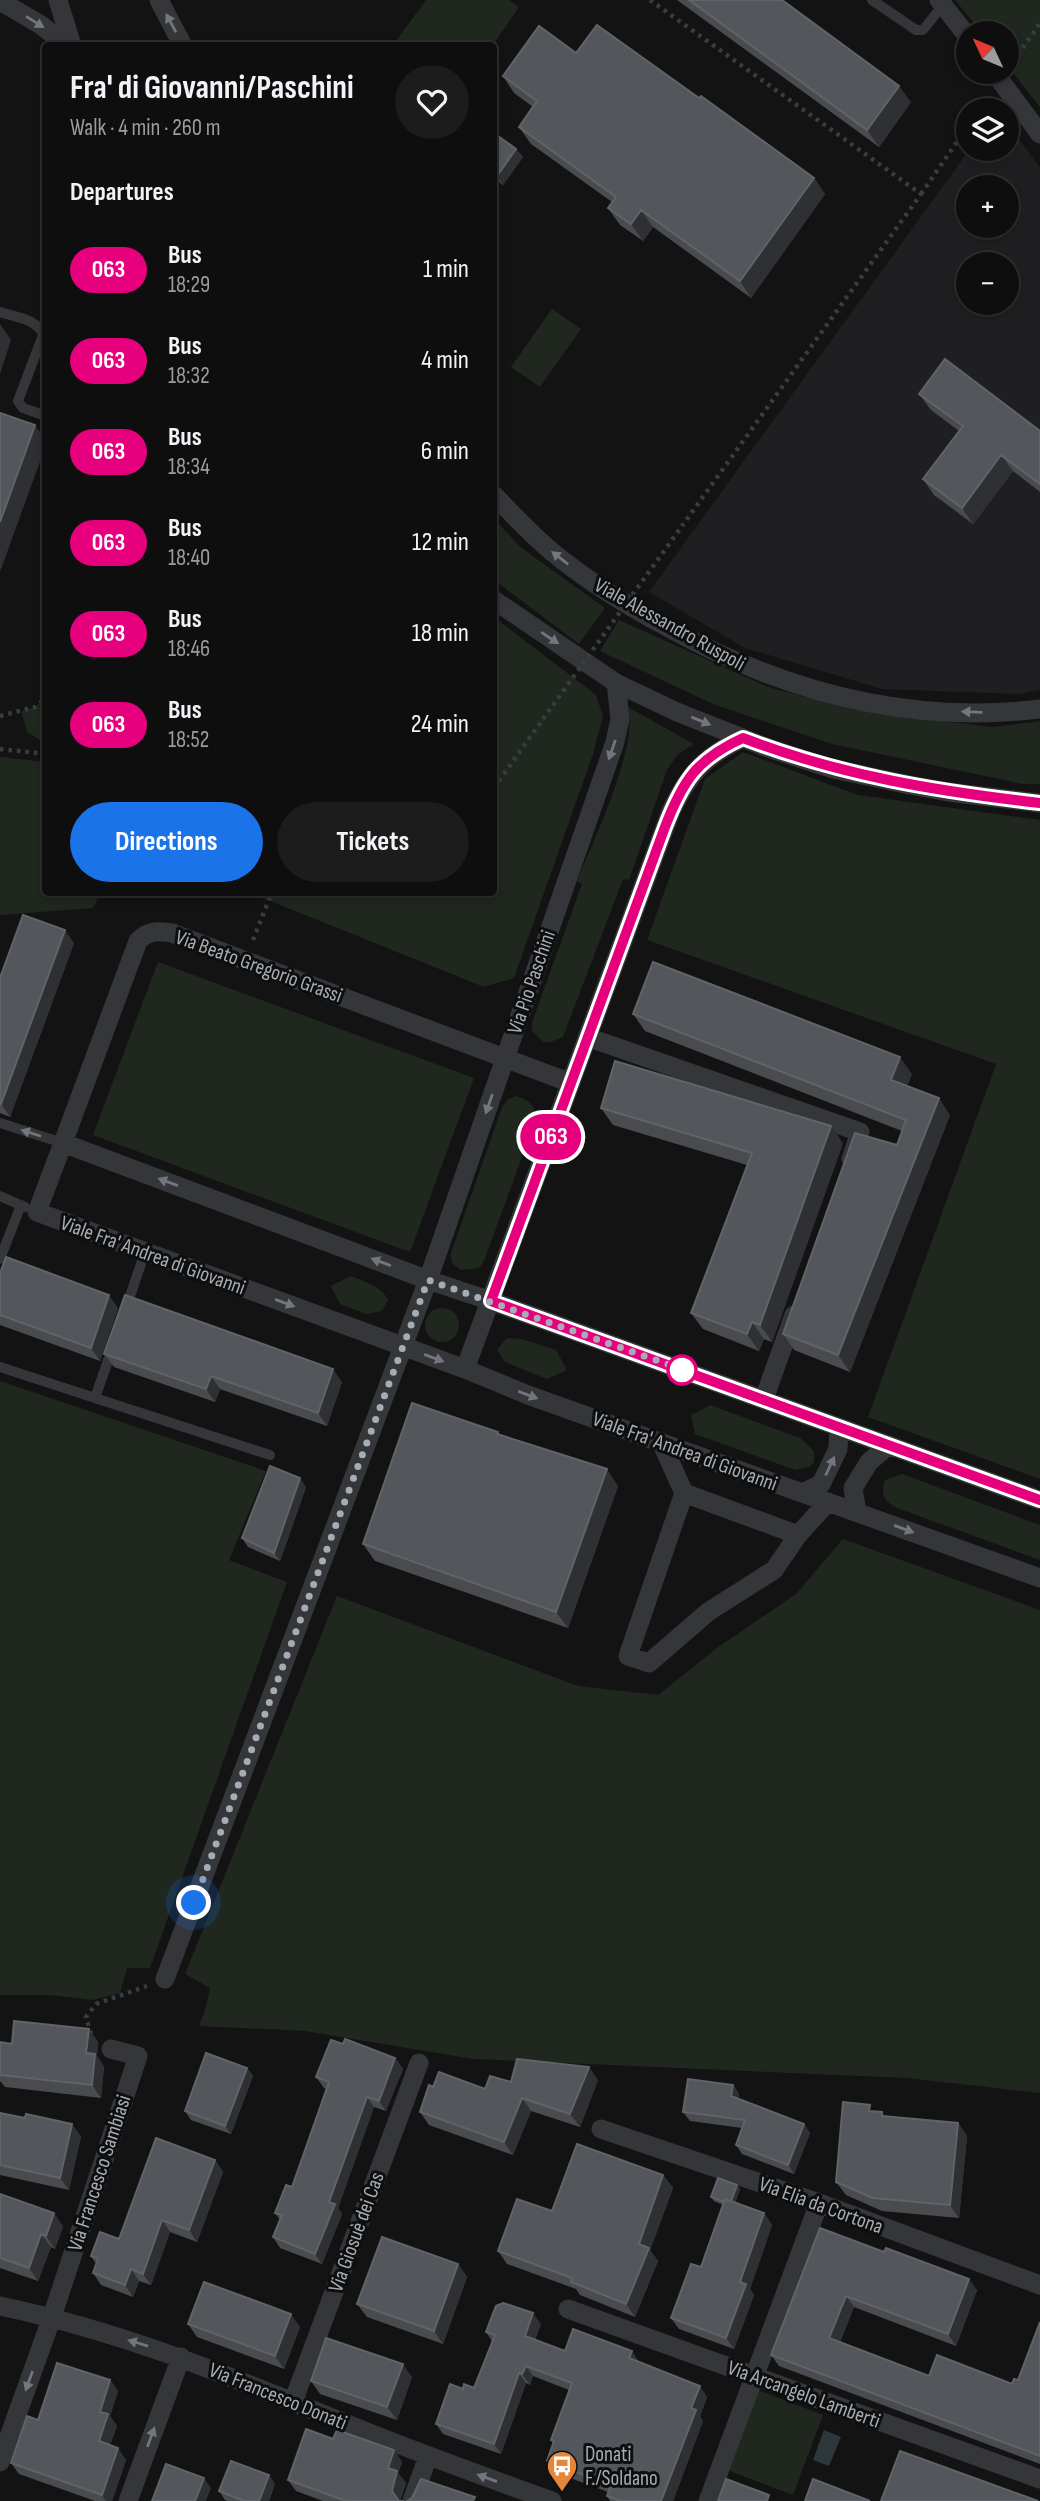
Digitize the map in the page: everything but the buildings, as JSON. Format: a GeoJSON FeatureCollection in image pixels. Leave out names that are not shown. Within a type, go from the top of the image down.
{"type":"FeatureCollection","features":[{"type":"Feature","properties":{"kind":"street"},"geometry":{"type":"LineString","coordinates":[[58,0],[69,42]]}},
{"type":"Feature","properties":{"kind":"street"},"geometry":{"type":"LineString","coordinates":[[159,0],[181,42]]}},
{"type":"Feature","properties":{"kind":"street"},"geometry":{"type":"LineString","coordinates":[[0,1],[64,42]]}},
{"type":"Feature","properties":{"kind":"street"},"geometry":{"type":"LineString","coordinates":[[941,3],[956,22]]}},
{"type":"Feature","properties":{"kind":"street"},"geometry":{"type":"LineString","coordinates":[[1003,84],[1040,134]]}},
{"type":"Feature","properties":{"kind":"street","name":"Viale Alessandro Ruspoli"},"geometry":{"type":"LineString","coordinates":[[497,498],[545,546],[594,583],[689,639],[770,677],[813,691],[880,705],[966,712],[1040,709]]}},
{"type":"Feature","properties":{"kind":"street"},"geometry":{"type":"LineString","coordinates":[[497,602],[616,683],[677,712],[797,758],[853,773],[948,792],[1040,803]]}},
{"type":"Feature","properties":{"kind":"street","name":"Via Pio Paschini"},"geometry":{"type":"LineString","coordinates":[[165,1979],[428,1280],[615,742],[620,719],[616,683]]}},
{"type":"Feature","properties":{"kind":"street"},"geometry":{"type":"LineString","coordinates":[[465,1369],[676,801],[704,761],[743,738]]}},
{"type":"Feature","properties":{"kind":"street","name":"Via Beato Gregorio Grassi"},"geometry":{"type":"LineString","coordinates":[[63,1143],[138,942],[145,934],[155,931],[172,933],[571,1083]]}},
{"type":"Feature","properties":{"kind":"street"},"geometry":{"type":"LineString","coordinates":[[587,1037],[860,1132],[846,1170]]}},
{"type":"Feature","properties":{"kind":"street"},"geometry":{"type":"LineString","coordinates":[[63,1143],[428,1280],[1040,1500]]}},
{"type":"Feature","properties":{"kind":"street","name":"Viale Fra' Andrea di Giovanni"},"geometry":{"type":"LineString","coordinates":[[63,1143],[29,1209],[465,1369],[528,1395],[1040,1578]]}},
{"type":"Feature","properties":{"kind":"street"},"geometry":{"type":"LineString","coordinates":[[764,1399],[801,1298]]}},
{"type":"Feature","properties":{"kind":"street"},"geometry":{"type":"LineString","coordinates":[[802,1493],[821,1484],[838,1449],[839,1427]]}},
{"type":"Feature","properties":{"kind":"street"},"geometry":{"type":"LineString","coordinates":[[661,1442],[684,1493],[628,1656],[649,1663],[708,1612],[774,1570],[799,1535],[828,1502]]}},
{"type":"Feature","properties":{"kind":"street"},"geometry":{"type":"LineString","coordinates":[[857,1513],[853,1488],[869,1462],[889,1445]]}},
{"type":"Feature","properties":{"kind":"street"},"geometry":{"type":"LineString","coordinates":[[684,1493],[799,1535]]}},
{"type":"Feature","properties":{"kind":"street","name":"Via Francesco Sambiasi"},"geometry":{"type":"LineString","coordinates":[[52,2317],[138,2056],[111,2049]]}},
{"type":"Feature","properties":{"kind":"street","name":"Via Giosuè dei Cas"},"geometry":{"type":"LineString","coordinates":[[293,2402],[419,2063]]}},
{"type":"Feature","properties":{"kind":"street","name":"Via Elia da Cortona"},"geometry":{"type":"LineString","coordinates":[[601,2129],[819,2203],[1040,2285]]}},
{"type":"Feature","properties":{"kind":"street"},"geometry":{"type":"LineString","coordinates":[[708,2501],[819,2203]]}},
{"type":"Feature","properties":{"kind":"street","name":"Via Francesco Donati"},"geometry":{"type":"LineString","coordinates":[[0,2306],[52,2317],[181,2357],[428,2456],[552,2501]]}},
{"type":"Feature","properties":{"kind":"street","name":"Via Arcangelo Lamberti"},"geometry":{"type":"LineString","coordinates":[[569,2309],[1040,2479]]}},
{"type":"Feature","properties":{"kind":"street"},"geometry":{"type":"LineString","coordinates":[[0,2462],[52,2317]]}},
{"type":"Feature","properties":{"kind":"street"},"geometry":{"type":"LineString","coordinates":[[128,2501],[181,2357]]}},
{"type":"Feature","properties":{"kind":"street"},"geometry":{"type":"LineString","coordinates":[[412,2501],[428,2456]]}},
{"type":"Feature","properties":{"kind":"lane"},"geometry":{"type":"LineString","coordinates":[[872,0],[916,30],[923,30],[941,3]]}},
{"type":"Feature","properties":{"kind":"lane"},"geometry":{"type":"LineString","coordinates":[[0,312],[33,323],[42,332]]}},
{"type":"Feature","properties":{"kind":"lane"},"geometry":{"type":"LineString","coordinates":[[42,338],[18,401],[23,408],[42,415]]}},
{"type":"Feature","properties":{"kind":"lane"},"geometry":{"type":"LineString","coordinates":[[0,1123],[63,1143]]}},
{"type":"Feature","properties":{"kind":"lane"},"geometry":{"type":"LineString","coordinates":[[0,1196],[29,1209],[0,1259]]}},
{"type":"Feature","properties":{"kind":"lane"},"geometry":{"type":"LineString","coordinates":[[124,1313],[145,1252]]}},
{"type":"Feature","properties":{"kind":"lane"},"geometry":{"type":"LineString","coordinates":[[95,1398],[116,1337]]}},
{"type":"Feature","properties":{"kind":"lane"},"geometry":{"type":"LineString","coordinates":[[0,1367],[270,1455]]}},
{"type":"Feature","properties":{"kind":"path"},"geometry":{"type":"LineString","coordinates":[[650,0],[921,194]]}},
{"type":"Feature","properties":{"kind":"path"},"geometry":{"type":"LineString","coordinates":[[1019,53],[1040,23]]}},
{"type":"Feature","properties":{"kind":"path"},"geometry":{"type":"LineString","coordinates":[[497,784],[956,143]]}},
{"type":"Feature","properties":{"kind":"path"},"geometry":{"type":"LineString","coordinates":[[0,716],[35,707],[42,701]]}},
{"type":"Feature","properties":{"kind":"path"},"geometry":{"type":"LineString","coordinates":[[0,749],[42,754]]}},
{"type":"Feature","properties":{"kind":"path"},"geometry":{"type":"LineString","coordinates":[[245,960],[270,896]]}},
{"type":"Feature","properties":{"kind":"path"},"geometry":{"type":"LineString","coordinates":[[111,2049],[92,2037],[86,2017],[96,2004],[116,1999],[165,1979]]}},
{"type":"Feature","properties":{"kind":"shaded area"},"geometry":{"type":"Polygon","coordinates":[[[426,0],[509,0],[519,7],[495,42],[395,42],[426,0]]]}},
{"type":"Feature","properties":{"kind":"shaded area"},"geometry":{"type":"Polygon","coordinates":[[[955,0],[1040,0],[1040,107],[1019,80],[1019,21],[972,21],[955,0]]]}},
{"type":"Feature","properties":{"kind":"shaded area"},"geometry":{"type":"Polygon","coordinates":[[[1019,139],[1040,168],[1040,690],[1020,694],[882,689],[745,648],[649,592],[961,161],[1019,161],[1019,139]]]}},
{"type":"Feature","properties":{"kind":"shaded area"},"geometry":{"type":"Polygon","coordinates":[[[552,309],[581,329],[540,387],[511,367],[552,309]]]}},
{"type":"Feature","properties":{"kind":"shaded area"},"geometry":{"type":"Polygon","coordinates":[[[497,521],[519,546],[605,608],[579,644],[497,582],[497,521]]]}},
{"type":"Feature","properties":{"kind":"shaded area"},"geometry":{"type":"Polygon","coordinates":[[[497,619],[596,695],[603,716],[593,754],[514,978],[484,987],[257,896],[497,896],[497,619]]]}},
{"type":"Feature","properties":{"kind":"shaded area"},"geometry":{"type":"Polygon","coordinates":[[[619,620],[768,687],[856,710],[992,727],[1040,721],[1040,784],[1023,784],[832,744],[713,704],[600,651],[619,620]]]}},
{"type":"Feature","properties":{"kind":"shaded area"},"geometry":{"type":"Polygon","coordinates":[[[42,701],[42,741],[27,732],[21,711],[35,707],[42,701]]]}},
{"type":"Feature","properties":{"kind":"shaded area"},"geometry":{"type":"Polygon","coordinates":[[[628,707],[694,744],[677,755],[667,770],[629,880],[623,879],[563,1037],[543,1042],[532,1031],[532,1022],[582,884],[577,881],[621,769],[630,724],[628,707]]]}},
{"type":"Feature","properties":{"kind":"shaded area"},"geometry":{"type":"Polygon","coordinates":[[[743,752],[858,795],[1040,820],[1040,1479],[868,1417],[996,1064],[647,940],[705,779],[743,752]]]}},
{"type":"Feature","properties":{"kind":"shaded area"},"geometry":{"type":"Polygon","coordinates":[[[0,757],[42,762],[42,896],[99,896],[93,908],[0,915],[0,757]]]}},
{"type":"Feature","properties":{"kind":"shaded area"},"geometry":{"type":"Polygon","coordinates":[[[158,962],[474,1078],[410,1252],[93,1135],[158,962]]]}},
{"type":"Feature","properties":{"kind":"shaded area"},"geometry":{"type":"Polygon","coordinates":[[[516,1096],[530,1104],[536,1119],[484,1261],[479,1268],[461,1270],[453,1264],[450,1256],[502,1107],[508,1099],[516,1096]]]}},
{"type":"Feature","properties":{"kind":"shaded area"},"geometry":{"type":"Polygon","coordinates":[[[351,1276],[382,1291],[388,1300],[382,1311],[366,1314],[340,1304],[331,1286],[351,1276]]]}},
{"type":"Feature","properties":{"kind":"shaded area"},"geometry":{"type":"Polygon","coordinates":[[[442,1308],[454,1313],[459,1325],[454,1337],[442,1342],[430,1337],[425,1325],[430,1313],[442,1308]]]}},
{"type":"Feature","properties":{"kind":"shaded area"},"geometry":{"type":"Polygon","coordinates":[[[512,1338],[556,1350],[567,1370],[547,1379],[505,1362],[497,1350],[506,1339],[512,1338]]]}},
{"type":"Feature","properties":{"kind":"shaded area"},"geometry":{"type":"Polygon","coordinates":[[[0,1381],[266,1471],[229,1560],[287,1582],[150,1968],[127,1968],[120,1993],[93,2000],[50,1995],[0,1995],[0,1381]]]}},
{"type":"Feature","properties":{"kind":"shaded area"},"geometry":{"type":"Polygon","coordinates":[[[710,1405],[800,1438],[814,1451],[814,1462],[809,1467],[795,1470],[695,1434],[691,1415],[710,1405]]]}},
{"type":"Feature","properties":{"kind":"shaded area"},"geometry":{"type":"Polygon","coordinates":[[[902,1474],[1040,1525],[1040,1560],[897,1508],[886,1500],[883,1490],[885,1480],[902,1474]]]}},
{"type":"Feature","properties":{"kind":"shaded area"},"geometry":{"type":"Polygon","coordinates":[[[843,1539],[1040,1610],[1040,2093],[907,2078],[473,2059],[305,2031],[199,2026],[210,1988],[185,1974],[337,1596],[578,1686],[658,1695],[717,1648],[796,1594],[843,1539]]]}},
{"type":"Feature","properties":{"kind":"shaded area"},"geometry":{"type":"Polygon","coordinates":[[[758,2390],[823,2415],[793,2495],[727,2470],[758,2390]]]}},
{"type":"Feature","properties":{"kind":"shaded area"},"geometry":{"type":"Polygon","coordinates":[[[824,2430],[841,2437],[829,2466],[813,2460],[824,2430]]]}},
{"type":"Feature","properties":{"kind":"bus line","name":"063"},"geometry":{"type":"LineString","coordinates":[[1040,803],[948,792],[833,769],[743,738],[710,755],[694,771],[671,811],[491,1301],[1040,1500]]}},
{"type":"Feature","properties":{"kind":"place","name":"Donati F./Soldano"},"geometry":{"type":"Point","coordinates":[562,2493]}},
{"type":"Feature","properties":{"kind":"route"},"geometry":{"type":"LineString","coordinates":[[194,1903],[428,1280],[690,1372],[682,1370]]}}]}
